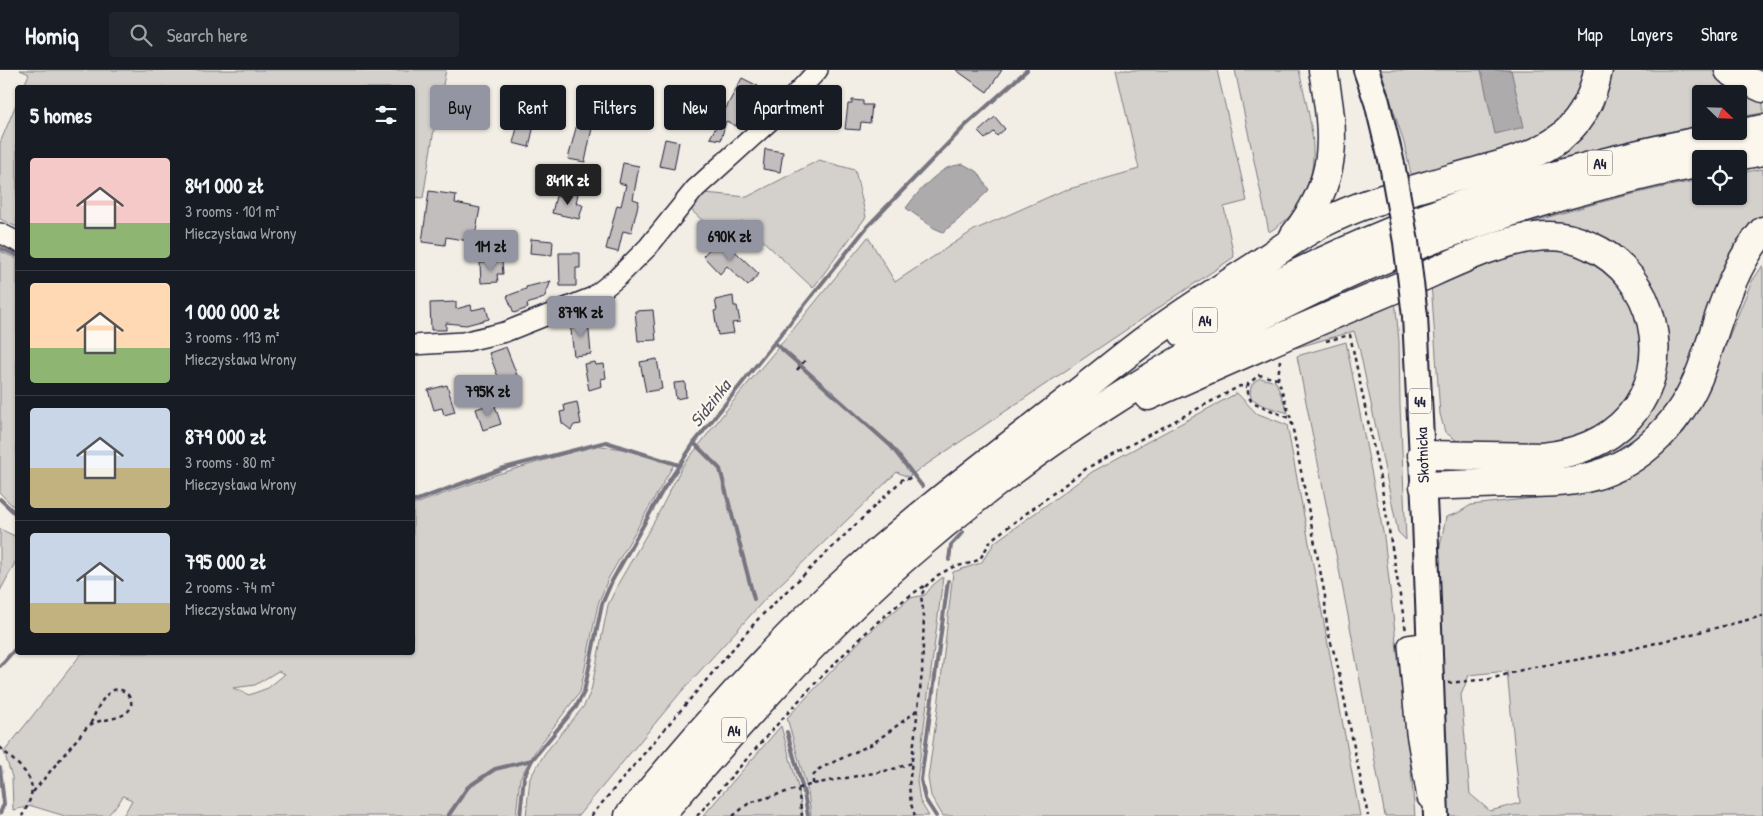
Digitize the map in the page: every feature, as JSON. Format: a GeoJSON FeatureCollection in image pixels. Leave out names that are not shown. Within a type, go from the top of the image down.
{"type":"FeatureCollection","features":[{"type":"Feature","properties":{"kind":"highway"},"geometry":{"type":"LineString","coordinates":[[1286,246],[1313,211],[1321,195],[1330,163],[1331,129],[1323,70]]}},
{"type":"Feature","properties":{"kind":"highway"},"geometry":{"type":"LineString","coordinates":[[1048,430],[1145,340],[1322,223],[1363,206],[1455,177],[1509,163],[1543,150],[1569,130],[1580,117],[1594,89],[1598,70]]}},
{"type":"Feature","properties":{"kind":"highway"},"geometry":{"type":"LineString","coordinates":[[1729,70],[1763,88]]}},
{"type":"Feature","properties":{"kind":"highway","name":"A4"},"geometry":{"type":"LineString","coordinates":[[659,816],[774,686],[844,613],[1048,430],[1118,372],[1203,321],[1289,276],[1385,234],[1489,195],[1581,168],[1652,150],[1763,129]]}},
{"type":"Feature","properties":{"kind":"highway"},"geometry":{"type":"LineString","coordinates":[[1747,154],[1763,151]]}},
{"type":"Feature","properties":{"kind":"highway","name":"A4"},"geometry":{"type":"LineString","coordinates":[[629,816],[756,672],[848,578],[910,523],[968,476],[1048,430],[1152,376],[1206,345],[1271,311],[1346,276],[1440,237],[1490,219],[1626,179],[1692,165]]}},
{"type":"Feature","properties":{"kind":"highway"},"geometry":{"type":"LineString","coordinates":[[1424,486],[1549,483],[1571,480],[1589,477],[1619,466],[1644,450],[1659,438],[1671,424],[1693,390],[1702,369],[1726,295],[1747,254],[1763,231]]}},
{"type":"Feature","properties":{"kind":"highway"},"geometry":{"type":"LineString","coordinates":[[1048,430],[1500,246],[1535,237],[1567,238],[1598,250],[1624,269],[1645,299],[1653,329],[1654,354],[1649,382],[1644,394],[1629,417],[1618,428],[1592,445],[1560,455],[1543,457],[1422,455]]}},
{"type":"Feature","properties":{"kind":"main road","name":"Skotnicka"},"geometry":{"type":"LineString","coordinates":[[1366,70],[1384,128],[1392,164],[1406,242],[1415,316],[1424,486],[1419,644],[1432,684],[1436,816]]}},
{"type":"Feature","properties":{"kind":"street"},"geometry":{"type":"LineString","coordinates":[[415,345],[463,342],[505,332],[593,297],[618,277],[648,247],[695,189],[771,120],[818,70]]}},
{"type":"Feature","properties":{"kind":"street"},"geometry":{"type":"LineString","coordinates":[[0,234],[15,241]]}},
{"type":"Feature","properties":{"kind":"street"},"geometry":{"type":"LineString","coordinates":[[1419,644],[1416,733],[1430,816]]}},
{"type":"Feature","properties":{"kind":"path"},"geometry":{"type":"LineString","coordinates":[[1350,335],[1381,483],[1419,644]]}},
{"type":"Feature","properties":{"kind":"path"},"geometry":{"type":"LineString","coordinates":[[1280,358],[1278,379],[1291,419],[1325,596],[1326,624],[1336,658],[1368,816]]}},
{"type":"Feature","properties":{"kind":"path"},"geometry":{"type":"LineString","coordinates":[[797,370],[806,359]]}},
{"type":"Feature","properties":{"kind":"path"},"geometry":{"type":"LineString","coordinates":[[1278,379],[1259,375],[1247,387],[1248,396],[1252,402],[1291,419]]}},
{"type":"Feature","properties":{"kind":"path"},"geometry":{"type":"LineString","coordinates":[[915,816],[911,804],[909,786],[919,705],[924,616],[921,596],[930,583],[938,575],[953,567],[980,559],[992,539],[1087,468],[1240,386],[1247,387]]}},
{"type":"Feature","properties":{"kind":"path"},"geometry":{"type":"LineString","coordinates":[[591,816],[758,618],[904,478],[908,479],[913,476]]}},
{"type":"Feature","properties":{"kind":"path"},"geometry":{"type":"LineString","coordinates":[[697,816],[798,700],[862,635],[909,595],[930,583]]}},
{"type":"Feature","properties":{"kind":"path"},"geometry":{"type":"LineString","coordinates":[[1432,684],[1490,679],[1529,668],[1616,653],[1763,616]]}},
{"type":"Feature","properties":{"kind":"path"},"geometry":{"type":"LineString","coordinates":[[22,816],[33,792],[90,725],[102,702],[110,692],[116,689],[123,690],[128,694],[132,705],[129,711],[120,717],[90,725]]}},
{"type":"Feature","properties":{"kind":"path"},"geometry":{"type":"LineString","coordinates":[[813,784],[813,776],[819,769],[872,744],[914,713],[919,705]]}},
{"type":"Feature","properties":{"kind":"path"},"geometry":{"type":"LineString","coordinates":[[0,747],[26,773],[31,782],[33,792]]}},
{"type":"Feature","properties":{"kind":"path"},"geometry":{"type":"LineString","coordinates":[[733,816],[749,803],[813,784],[890,770],[912,762]]}},
{"type":"Feature","properties":{"kind":"path"},"geometry":{"type":"LineString","coordinates":[[798,789],[802,816]]}},
{"type":"Feature","properties":{"kind":"shaded area"},"geometry":{"type":"Polygon","coordinates":[[[20,70],[446,70],[443,85],[430,85],[430,130],[434,130],[423,198],[415,197],[415,85],[24,85],[29,74],[20,70]]]}},
{"type":"Feature","properties":{"kind":"shaded area"},"geometry":{"type":"Polygon","coordinates":[[[1116,70],[1217,70],[1247,201],[1224,207],[1234,257],[908,477],[897,472],[767,597],[681,692],[578,816],[526,816],[530,778],[545,753],[584,706],[591,691],[608,605],[619,582],[655,520],[682,467],[739,394],[868,237],[895,282],[974,230],[1062,191],[1139,169],[1116,70]]]}},
{"type":"Feature","properties":{"kind":"shaded area"},"geometry":{"type":"Polygon","coordinates":[[[1235,70],[1299,70],[1308,109],[1313,147],[1309,184],[1301,201],[1288,218],[1269,232],[1235,70]]]}},
{"type":"Feature","properties":{"kind":"shaded area"},"geometry":{"type":"Polygon","coordinates":[[[1381,70],[1589,70],[1576,107],[1554,128],[1526,148],[1413,183],[1404,143],[1381,70]]]}},
{"type":"Feature","properties":{"kind":"shaded area"},"geometry":{"type":"Polygon","coordinates":[[[1481,70],[1511,70],[1524,127],[1495,134],[1481,70]]]}},
{"type":"Feature","properties":{"kind":"shaded area"},"geometry":{"type":"Polygon","coordinates":[[[1606,70],[1717,70],[1745,85],[1692,85],[1692,127],[1568,157],[1417,209],[1416,197],[1530,164],[1606,70]]]}},
{"type":"Feature","properties":{"kind":"shaded area"},"geometry":{"type":"Polygon","coordinates":[[[1748,87],[1763,95],[1763,113],[1748,116],[1748,87]]]}},
{"type":"Feature","properties":{"kind":"shaded area"},"geometry":{"type":"Polygon","coordinates":[[[15,107],[15,226],[0,219],[0,143],[15,107]]]}},
{"type":"Feature","properties":{"kind":"shaded area"},"geometry":{"type":"Polygon","coordinates":[[[819,160],[855,170],[866,217],[813,288],[742,221],[717,234],[690,209],[705,193],[747,197],[819,160]]]}},
{"type":"Feature","properties":{"kind":"shaded area"},"geometry":{"type":"Polygon","coordinates":[[[963,164],[978,172],[989,190],[943,232],[934,228],[906,208],[935,176],[947,168],[963,164]]]}},
{"type":"Feature","properties":{"kind":"shaded area"},"geometry":{"type":"Polygon","coordinates":[[[1763,169],[1763,217],[1745,237],[1687,380],[1653,432],[1596,467],[1482,477],[1482,465],[1588,456],[1663,358],[1607,242],[1433,258],[1432,255],[1565,212],[1633,194],[1692,182],[1692,205],[1747,205],[1747,172],[1763,169]]]}},
{"type":"Feature","properties":{"kind":"shaded area"},"geometry":{"type":"Polygon","coordinates":[[[1544,246],[1572,252],[1601,265],[1623,282],[1639,310],[1643,358],[1634,389],[1613,418],[1588,435],[1556,444],[1460,443],[1445,432],[1440,414],[1431,282],[1482,260],[1544,246]]]}},
{"type":"Feature","properties":{"kind":"shaded area"},"geometry":{"type":"Polygon","coordinates":[[[0,251],[15,258],[15,508],[0,493],[0,251]]]}},
{"type":"Feature","properties":{"kind":"shaded area"},"geometry":{"type":"Polygon","coordinates":[[[1763,265],[1763,816],[1448,816],[1438,556],[1446,517],[1458,513],[1471,505],[1597,491],[1646,466],[1684,432],[1701,405],[1751,283],[1763,265]],[[1507,671],[1469,675],[1461,695],[1470,794],[1490,811],[1520,803],[1507,671]]]}},
{"type":"Feature","properties":{"kind":"shaded area"},"geometry":{"type":"Polygon","coordinates":[[[1395,299],[1399,341],[1406,540],[1398,532],[1354,331],[1295,348],[1294,342],[1395,299]]]}},
{"type":"Feature","properties":{"kind":"shaded area"},"geometry":{"type":"Polygon","coordinates":[[[1346,342],[1384,537],[1415,816],[1385,816],[1297,356],[1346,342]]]}},
{"type":"Feature","properties":{"kind":"shaded area"},"geometry":{"type":"Polygon","coordinates":[[[1260,378],[1276,382],[1288,413],[1262,405],[1251,398],[1251,386],[1260,378]]]}},
{"type":"Feature","properties":{"kind":"shaded area"},"geometry":{"type":"Polygon","coordinates":[[[1237,393],[1256,413],[1287,425],[1360,816],[943,816],[931,796],[928,778],[953,572],[981,563],[995,542],[1092,472],[1237,393]]]}},
{"type":"Feature","properties":{"kind":"shaded area"},"geometry":{"type":"Polygon","coordinates":[[[595,445],[622,449],[674,464],[608,579],[598,604],[580,692],[536,750],[520,778],[516,816],[121,816],[125,813],[132,800],[123,796],[107,816],[65,816],[32,806],[13,810],[12,777],[4,752],[80,655],[415,655],[415,504],[495,475],[595,445]],[[278,671],[255,685],[233,688],[249,695],[268,688],[285,674],[278,671]]]}},
{"type":"Feature","properties":{"kind":"shaded area"},"geometry":{"type":"Polygon","coordinates":[[[0,529],[15,536],[15,563],[0,591],[0,529]]]}},
{"type":"Feature","properties":{"kind":"shaded area"},"geometry":{"type":"Polygon","coordinates":[[[943,577],[917,781],[920,801],[929,816],[811,816],[808,792],[787,718],[864,637],[910,598],[925,595],[943,577]]]}},
{"type":"Feature","properties":{"kind":"shaded area"},"geometry":{"type":"Polygon","coordinates":[[[781,726],[798,787],[803,816],[703,816],[781,726]]]}},
{"type":"Feature","properties":{"kind":"building"},"geometry":{"type":"Polygon","coordinates":[[[956,70],[1002,70],[987,92],[956,70]]]}},
{"type":"Feature","properties":{"kind":"building"},"geometry":{"type":"Polygon","coordinates":[[[742,78],[756,85],[738,85],[742,78]]]}},
{"type":"Feature","properties":{"kind":"building"},"geometry":{"type":"Polygon","coordinates":[[[736,89],[736,126],[726,121],[726,108],[736,89]]]}},
{"type":"Feature","properties":{"kind":"building"},"geometry":{"type":"Polygon","coordinates":[[[852,100],[863,101],[863,105],[872,105],[870,123],[861,122],[860,130],[845,129],[848,104],[852,104],[852,100]]]}},
{"type":"Feature","properties":{"kind":"building"},"geometry":{"type":"Polygon","coordinates":[[[995,117],[1005,129],[997,136],[994,132],[985,139],[978,132],[995,117]]]}},
{"type":"Feature","properties":{"kind":"building"},"geometry":{"type":"Polygon","coordinates":[[[576,128],[576,130],[592,130],[585,162],[568,159],[576,128]]]}},
{"type":"Feature","properties":{"kind":"building"},"geometry":{"type":"Polygon","coordinates":[[[516,130],[533,130],[529,147],[513,143],[516,130]]]}},
{"type":"Feature","properties":{"kind":"building"},"geometry":{"type":"Polygon","coordinates":[[[714,130],[724,130],[721,140],[710,138],[714,130]]]}},
{"type":"Feature","properties":{"kind":"building"},"geometry":{"type":"Polygon","coordinates":[[[665,139],[679,142],[674,169],[659,166],[665,139]]]}},
{"type":"Feature","properties":{"kind":"building"},"geometry":{"type":"Polygon","coordinates":[[[765,149],[783,152],[780,172],[763,169],[765,149]]]}},
{"type":"Feature","properties":{"kind":"building"},"geometry":{"type":"Polygon","coordinates":[[[623,163],[639,166],[633,199],[639,201],[631,233],[623,231],[618,252],[606,249],[617,205],[621,206],[626,185],[619,183],[623,163]]]}},
{"type":"Feature","properties":{"kind":"building"},"geometry":{"type":"Polygon","coordinates":[[[429,191],[456,195],[455,203],[480,208],[474,242],[446,237],[445,245],[422,242],[429,191]]]}},
{"type":"Feature","properties":{"kind":"building"},"geometry":{"type":"Polygon","coordinates":[[[562,191],[578,194],[576,203],[583,205],[579,219],[552,213],[556,196],[561,197],[562,191]]]}},
{"type":"Feature","properties":{"kind":"building"},"geometry":{"type":"Polygon","coordinates":[[[531,239],[553,241],[552,255],[530,253],[531,239]]]}},
{"type":"Feature","properties":{"kind":"building"},"geometry":{"type":"Polygon","coordinates":[[[723,240],[759,274],[748,286],[727,266],[720,274],[703,256],[715,243],[718,246],[723,240]]]}},
{"type":"Feature","properties":{"kind":"building"},"geometry":{"type":"Polygon","coordinates":[[[559,253],[580,253],[580,268],[576,268],[576,286],[560,286],[559,253]]]}},
{"type":"Feature","properties":{"kind":"building"},"geometry":{"type":"Polygon","coordinates":[[[502,261],[503,274],[497,274],[498,282],[481,283],[480,263],[502,261]]]}},
{"type":"Feature","properties":{"kind":"building"},"geometry":{"type":"Polygon","coordinates":[[[551,281],[544,298],[527,304],[528,308],[514,313],[507,296],[526,289],[526,287],[551,281]]]}},
{"type":"Feature","properties":{"kind":"building"},"geometry":{"type":"Polygon","coordinates":[[[733,296],[734,306],[737,306],[740,322],[732,323],[734,333],[718,335],[714,311],[717,310],[715,300],[733,296]]]}},
{"type":"Feature","properties":{"kind":"building"},"geometry":{"type":"Polygon","coordinates":[[[456,302],[456,309],[471,305],[472,310],[486,307],[489,319],[466,325],[446,323],[446,330],[431,330],[430,303],[456,302]]]}},
{"type":"Feature","properties":{"kind":"building"},"geometry":{"type":"Polygon","coordinates":[[[653,310],[656,340],[638,341],[635,311],[653,310]]]}},
{"type":"Feature","properties":{"kind":"building"},"geometry":{"type":"Polygon","coordinates":[[[588,320],[591,354],[574,356],[570,322],[588,320]]]}},
{"type":"Feature","properties":{"kind":"building"},"geometry":{"type":"Polygon","coordinates":[[[506,347],[517,375],[500,382],[489,353],[506,347]]]}},
{"type":"Feature","properties":{"kind":"building"},"geometry":{"type":"Polygon","coordinates":[[[657,359],[662,389],[646,392],[640,362],[657,359]]]}},
{"type":"Feature","properties":{"kind":"building"},"geometry":{"type":"Polygon","coordinates":[[[595,362],[596,365],[604,364],[606,378],[601,379],[602,386],[589,390],[584,364],[595,362]]]}},
{"type":"Feature","properties":{"kind":"building"},"geometry":{"type":"Polygon","coordinates":[[[685,382],[686,397],[676,399],[674,383],[685,382]]]}},
{"type":"Feature","properties":{"kind":"building"},"geometry":{"type":"Polygon","coordinates":[[[447,385],[455,412],[444,415],[442,408],[434,410],[428,390],[447,385]]]}},
{"type":"Feature","properties":{"kind":"building"},"geometry":{"type":"Polygon","coordinates":[[[577,402],[581,424],[574,425],[571,430],[562,423],[560,412],[565,411],[564,405],[577,402]]]}},
{"type":"Feature","properties":{"kind":"building"},"geometry":{"type":"Polygon","coordinates":[[[494,403],[501,424],[483,430],[476,409],[494,403]]]}},
{"type":"Feature","properties":{"kind":"waterway","name":"Sidzinka"},"geometry":{"type":"LineString","coordinates":[[520,816],[524,777],[532,760],[576,707],[584,692],[602,604],[612,581],[663,490],[694,443],[867,227],[965,126],[1027,70]]}},
{"type":"Feature","properties":{"kind":"waterway"},"geometry":{"type":"LineString","coordinates":[[0,248],[15,255]]}},
{"type":"Feature","properties":{"kind":"waterway"},"geometry":{"type":"LineString","coordinates":[[775,343],[891,446],[922,486]]}},
{"type":"Feature","properties":{"kind":"waterway"},"geometry":{"type":"LineString","coordinates":[[415,501],[504,468],[606,442],[679,465]]}},
{"type":"Feature","properties":{"kind":"waterway"},"geometry":{"type":"LineString","coordinates":[[694,443],[720,469],[754,599]]}},
{"type":"Feature","properties":{"kind":"waterway"},"geometry":{"type":"LineString","coordinates":[[0,499],[15,513]]}},
{"type":"Feature","properties":{"kind":"waterway"},"geometry":{"type":"LineString","coordinates":[[949,560],[951,545],[963,532]]}},
{"type":"Feature","properties":{"kind":"waterway"},"geometry":{"type":"LineString","coordinates":[[936,816],[925,799],[921,780],[948,581]]}},
{"type":"Feature","properties":{"kind":"waterway"},"geometry":{"type":"LineString","coordinates":[[0,666],[15,649]]}},
{"type":"Feature","properties":{"kind":"waterway"},"geometry":{"type":"LineString","coordinates":[[787,732],[804,793],[808,816]]}},
{"type":"Feature","properties":{"kind":"waterway"},"geometry":{"type":"LineString","coordinates":[[448,816],[468,787],[495,769],[532,760]]}},
{"type":"Feature","properties":{"kind":"waterway"},"geometry":{"type":"LineString","coordinates":[[0,768],[4,804],[0,813]]}}]}
